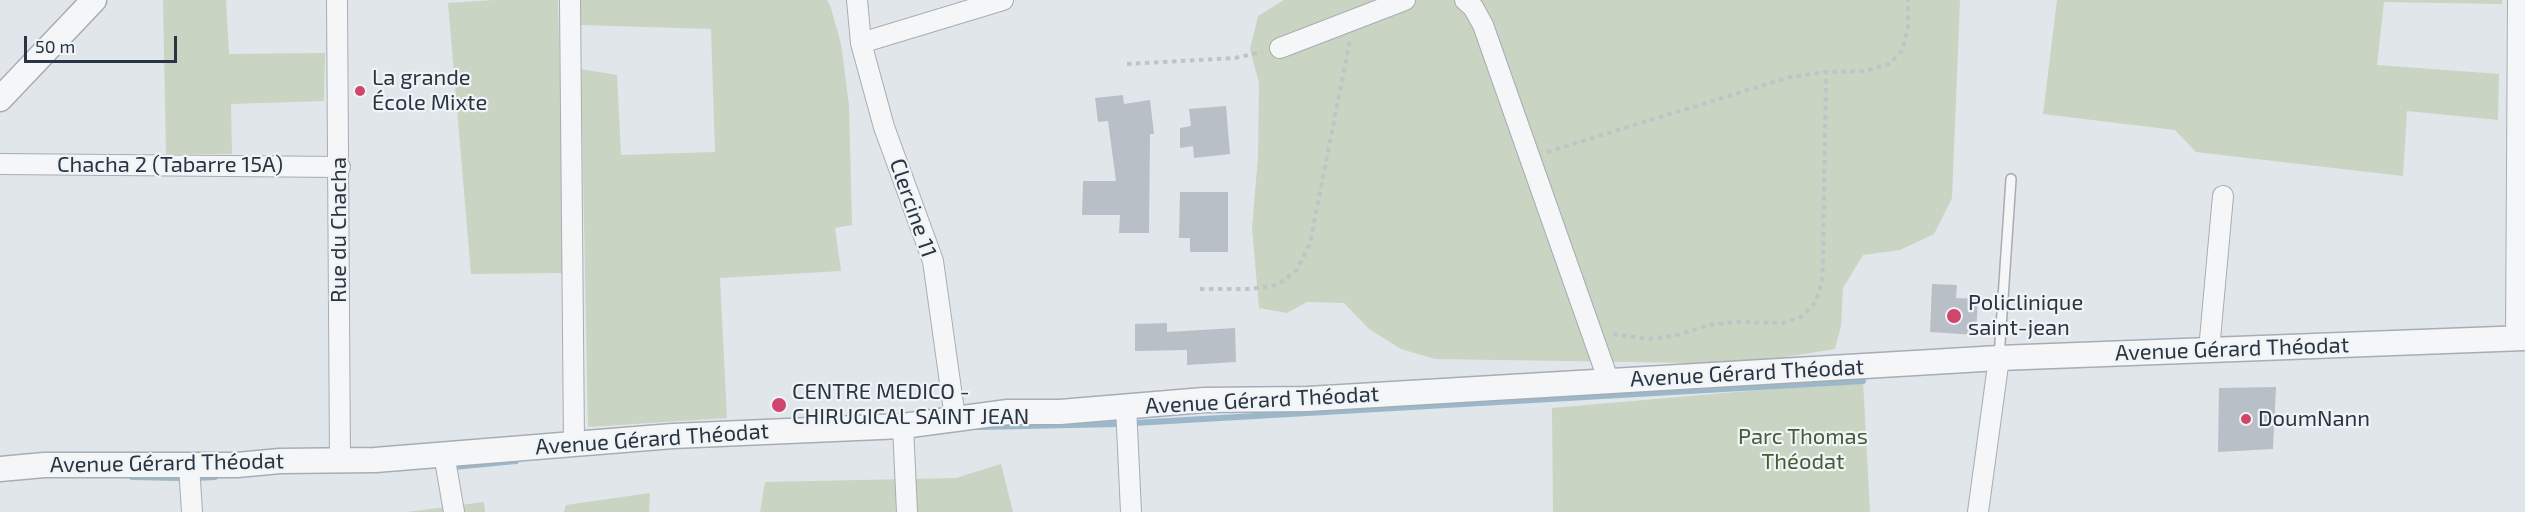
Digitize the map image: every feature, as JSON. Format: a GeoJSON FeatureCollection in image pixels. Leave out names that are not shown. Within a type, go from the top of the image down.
{"type":"FeatureCollection","features":[{"type":"Feature","properties":{"kind":"street"},"geometry":{"type":"LineString","coordinates":[[0,99],[94,0]]}},
{"type":"Feature","properties":{"kind":"street","name":"Rue du Chacha"},"geometry":{"type":"LineString","coordinates":[[337,0],[340,167],[340,460]]}},
{"type":"Feature","properties":{"kind":"street","name":"Clercine 11"},"geometry":{"type":"LineString","coordinates":[[856,0],[861,43],[884,127],[933,261],[955,418]]}},
{"type":"Feature","properties":{"kind":"street"},"geometry":{"type":"LineString","coordinates":[[861,43],[1003,0]]}},
{"type":"Feature","properties":{"kind":"street"},"geometry":{"type":"LineString","coordinates":[[1281,48],[1405,0]]}},
{"type":"Feature","properties":{"kind":"street"},"geometry":{"type":"LineString","coordinates":[[1465,0],[1473,8],[1483,25],[1609,382]]}},
{"type":"Feature","properties":{"kind":"street"},"geometry":{"type":"LineString","coordinates":[[2518,0],[2521,339]]}},
{"type":"Feature","properties":{"kind":"street"},"geometry":{"type":"LineString","coordinates":[[570,1],[574,444]]}},
{"type":"Feature","properties":{"kind":"street","name":"Chacha 2 (Tabarre 15A)"},"geometry":{"type":"LineString","coordinates":[[0,164],[340,167]]}},
{"type":"Feature","properties":{"kind":"street"},"geometry":{"type":"LineString","coordinates":[[2209,350],[2223,196]]}},
{"type":"Feature","properties":{"kind":"street","name":"Avenue Gérard Théodat"},"geometry":{"type":"LineString","coordinates":[[0,469],[44,465],[189,475],[340,460],[791,429],[904,430],[955,418],[1008,412],[1060,412],[1204,400],[1308,399],[1999,358],[2521,339]]}},
{"type":"Feature","properties":{"kind":"street"},"geometry":{"type":"LineString","coordinates":[[1978,512],[1999,358]]}},
{"type":"Feature","properties":{"kind":"street"},"geometry":{"type":"LineString","coordinates":[[1126,406],[1131,512]]}},
{"type":"Feature","properties":{"kind":"street"},"geometry":{"type":"LineString","coordinates":[[904,430],[907,512]]}},
{"type":"Feature","properties":{"kind":"street"},"geometry":{"type":"LineString","coordinates":[[444,454],[454,512]]}},
{"type":"Feature","properties":{"kind":"street"},"geometry":{"type":"LineString","coordinates":[[189,475],[192,512]]}},
{"type":"Feature","properties":{"kind":"lane"},"geometry":{"type":"LineString","coordinates":[[1999,358],[2011,179]]}},
{"type":"Feature","properties":{"kind":"path"},"geometry":{"type":"LineString","coordinates":[[1530,157],[1790,77],[1826,72],[1865,71],[1889,64],[1902,51],[1908,28],[1908,0]]}},
{"type":"Feature","properties":{"kind":"path"},"geometry":{"type":"LineString","coordinates":[[1200,289],[1250,289],[1277,285],[1297,270],[1310,243],[1317,213],[1354,19]]}},
{"type":"Feature","properties":{"kind":"path"},"geometry":{"type":"LineString","coordinates":[[1127,64],[1235,58],[1281,48]]}},
{"type":"Feature","properties":{"kind":"path"},"geometry":{"type":"LineString","coordinates":[[1587,320],[1615,335],[1647,339],[1674,336],[1709,325],[1734,322],[1783,323],[1801,317],[1815,303],[1822,283],[1823,262],[1826,72]]}},
{"type":"Feature","properties":{"kind":"green space"},"geometry":{"type":"Polygon","coordinates":[[[163,0],[226,0],[229,54],[325,53],[324,101],[231,104],[232,154],[166,154],[163,0]]]}},
{"type":"Feature","properties":{"kind":"green space"},"geometry":{"type":"Polygon","coordinates":[[[558,0],[565,273],[471,274],[448,3],[558,0]]]}},
{"type":"Feature","properties":{"kind":"green space"},"geometry":{"type":"Polygon","coordinates":[[[577,0],[827,0],[831,8],[841,44],[849,105],[852,225],[835,228],[841,271],[720,278],[727,418],[588,427],[581,69],[617,75],[621,155],[715,152],[711,29],[581,25],[577,0]]]}},
{"type":"Feature","properties":{"kind":"green space"},"geometry":{"type":"Polygon","coordinates":[[[1284,0],[1960,0],[1952,198],[1934,234],[1900,250],[1863,255],[1843,288],[1841,326],[1835,349],[1773,359],[1696,363],[1435,359],[1401,349],[1369,329],[1344,303],[1307,302],[1287,313],[1259,308],[1252,228],[1258,157],[1259,83],[1250,49],[1258,16],[1284,0]]]}},
{"type":"Feature","properties":{"kind":"green space"},"geometry":{"type":"Polygon","coordinates":[[[2057,0],[2502,0],[2502,4],[2384,2],[2377,65],[2499,74],[2498,120],[2407,111],[2403,176],[2196,152],[2175,130],[2043,114],[2057,0]]]}},
{"type":"Feature","properties":{"kind":"green space","name":"Parc Thomas Théodat"},"geometry":{"type":"Polygon","coordinates":[[[1863,381],[1870,512],[1553,512],[1552,408],[1863,381]]]}},
{"type":"Feature","properties":{"kind":"green space"},"geometry":{"type":"Polygon","coordinates":[[[1001,464],[1013,512],[760,512],[765,482],[956,478],[1001,464]]]}},
{"type":"Feature","properties":{"kind":"green space"},"geometry":{"type":"Polygon","coordinates":[[[650,493],[649,512],[564,512],[566,505],[650,493]]]}},
{"type":"Feature","properties":{"kind":"green space"},"geometry":{"type":"Polygon","coordinates":[[[484,502],[485,512],[407,512],[484,502]]]}},
{"type":"Feature","properties":{"kind":"building"},"geometry":{"type":"Polygon","coordinates":[[[1123,95],[1124,104],[1150,100],[1154,134],[1150,134],[1149,233],[1119,233],[1120,215],[1082,215],[1083,181],[1116,181],[1108,121],[1098,122],[1095,98],[1123,95]]]}},
{"type":"Feature","properties":{"kind":"building"},"geometry":{"type":"Polygon","coordinates":[[[1226,106],[1230,154],[1194,158],[1193,146],[1180,148],[1180,128],[1191,126],[1189,109],[1226,106]]]}},
{"type":"Feature","properties":{"kind":"building"},"geometry":{"type":"Polygon","coordinates":[[[1180,192],[1228,192],[1228,252],[1190,252],[1190,238],[1179,238],[1180,192]]]}},
{"type":"Feature","properties":{"kind":"building","name":"Policlinique saint-jean"},"geometry":{"type":"Polygon","coordinates":[[[1932,284],[1957,285],[1956,298],[1978,299],[1976,335],[1930,332],[1932,284]]]}},
{"type":"Feature","properties":{"kind":"building"},"geometry":{"type":"Polygon","coordinates":[[[1167,323],[1167,332],[1235,328],[1236,362],[1187,365],[1187,350],[1135,351],[1135,324],[1167,323]]]}},
{"type":"Feature","properties":{"kind":"building","name":"DoumNann"},"geometry":{"type":"Polygon","coordinates":[[[2276,387],[2273,449],[2218,452],[2219,388],[2276,387]]]}},
{"type":"Feature","properties":{"kind":"waterway"},"geometry":{"type":"LineString","coordinates":[[1134,423],[1863,381]]}},
{"type":"Feature","properties":{"kind":"waterway"},"geometry":{"type":"LineString","coordinates":[[978,427],[1118,424]]}},
{"type":"Feature","properties":{"kind":"waterway"},"geometry":{"type":"LineString","coordinates":[[454,467],[516,461]]}},
{"type":"Feature","properties":{"kind":"waterway"},"geometry":{"type":"LineString","coordinates":[[132,477],[180,478]]}},
{"type":"Feature","properties":{"kind":"waterway"},"geometry":{"type":"LineString","coordinates":[[195,478],[215,477]]}},
{"type":"Feature","properties":{"kind":"place","name":"La grande École Mixte"},"geometry":{"type":"Point","coordinates":[360,91]}},
{"type":"Feature","properties":{"kind":"place","name":"Policlinique saint-jean"},"geometry":{"type":"Point","coordinates":[1954,316]}},
{"type":"Feature","properties":{"kind":"place","name":"CENTRE MEDICO - CHIRUGICAL SAINT JEAN"},"geometry":{"type":"Point","coordinates":[779,405]}},
{"type":"Feature","properties":{"kind":"place","name":"DoumNann"},"geometry":{"type":"Point","coordinates":[2246,419]}}]}
